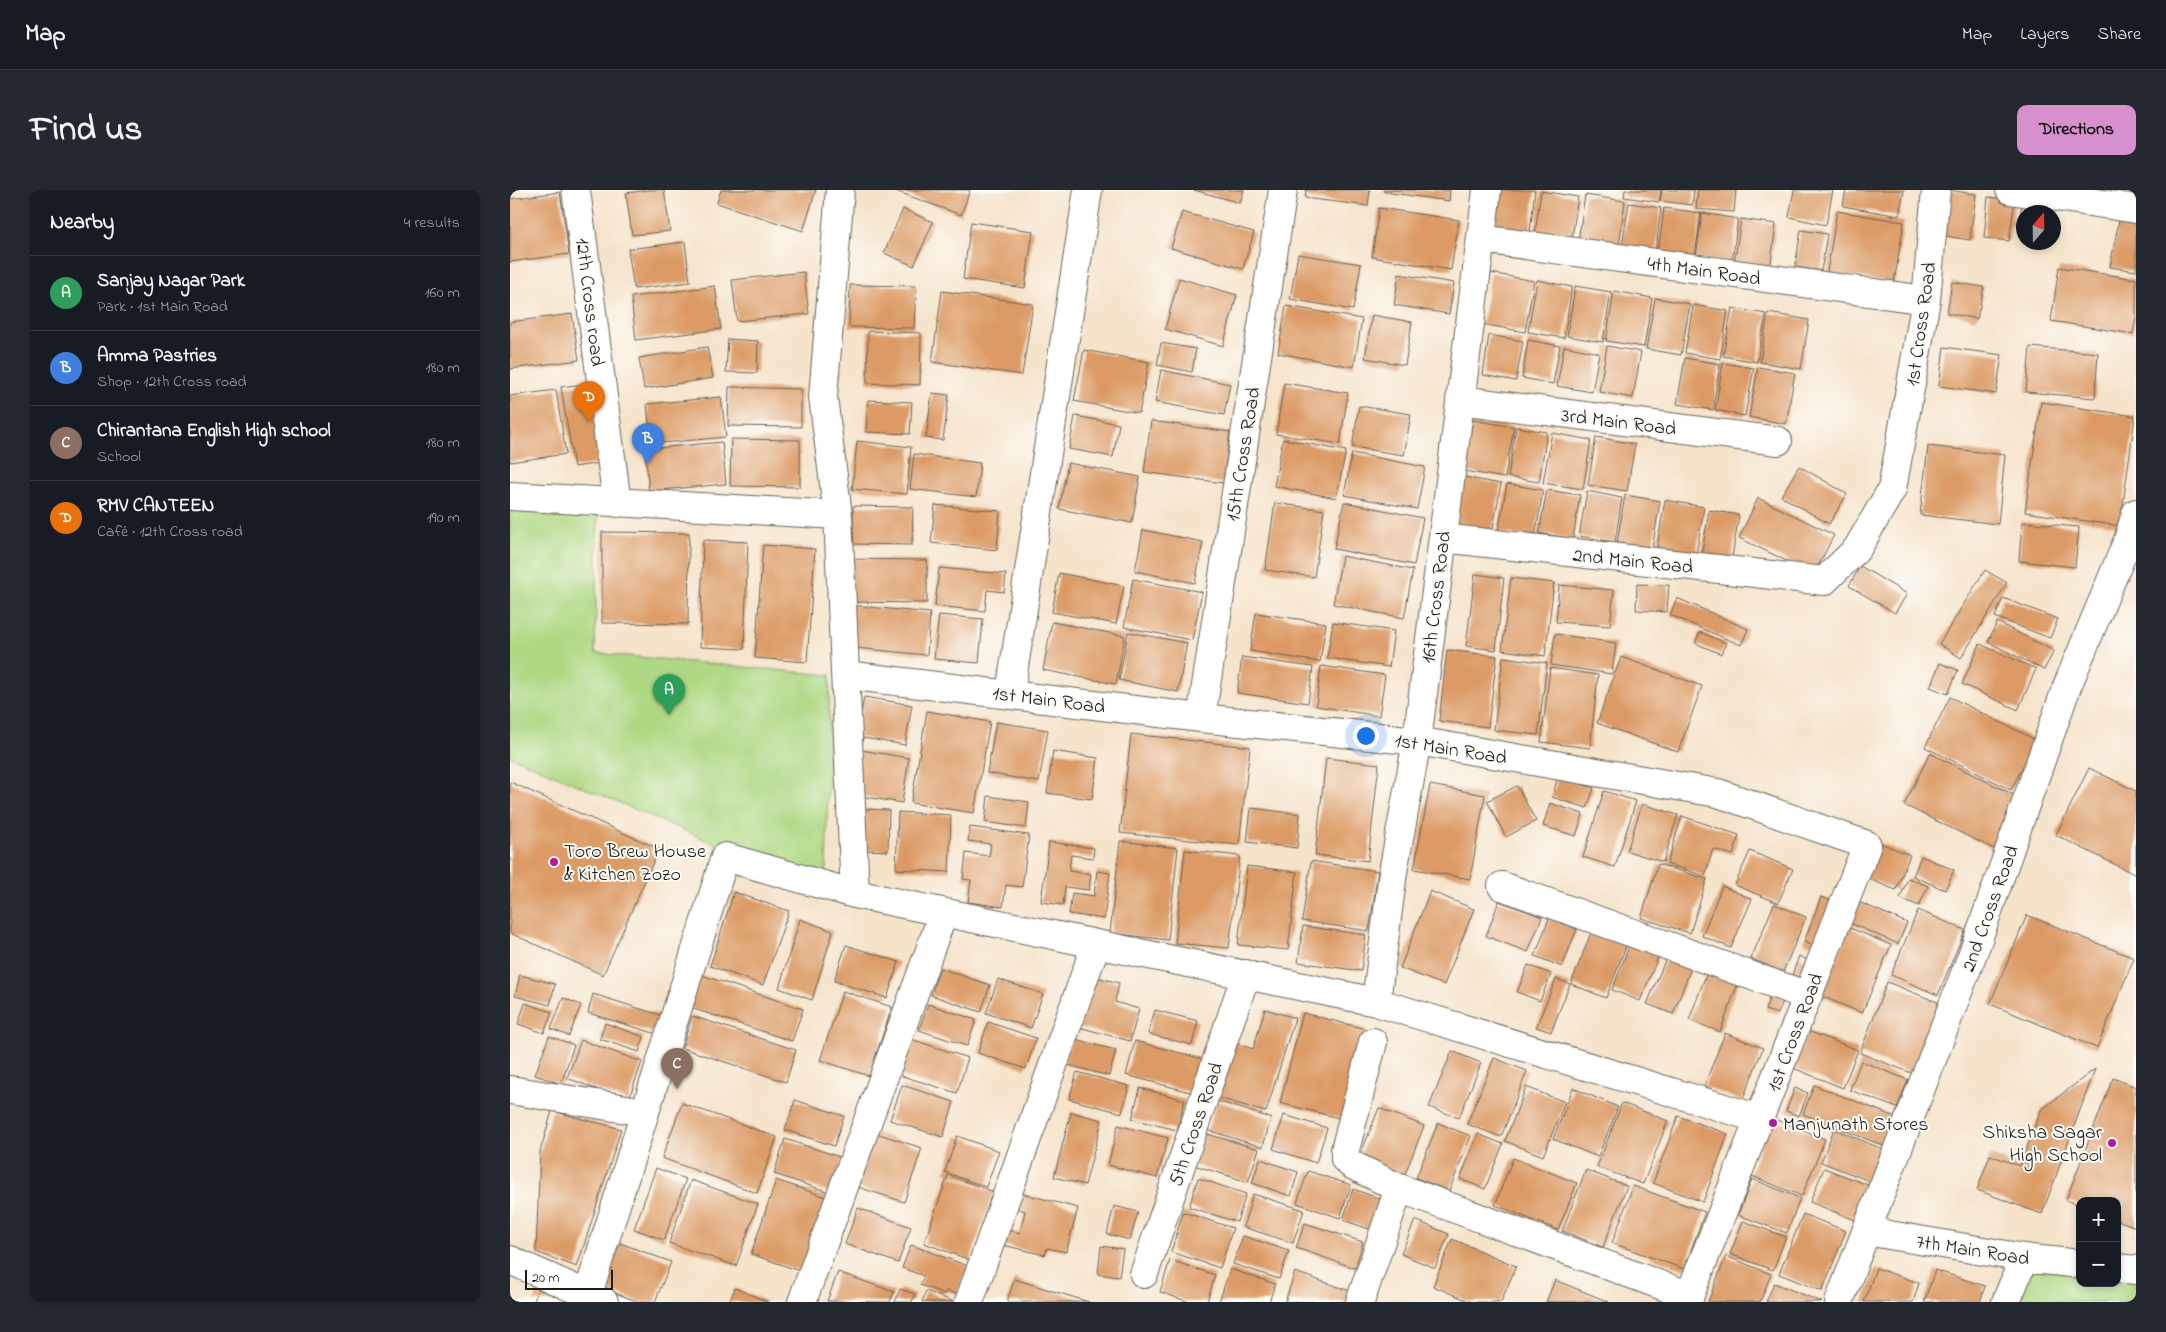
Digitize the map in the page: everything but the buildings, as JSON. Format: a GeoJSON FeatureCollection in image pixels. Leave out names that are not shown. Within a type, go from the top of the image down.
{"type":"FeatureCollection","features":[{"type":"Feature","properties":{"kind":"street","name":"12th Cross road"},"geometry":{"type":"LineString","coordinates":[[576,190],[617,503]]}},
{"type":"Feature","properties":{"kind":"street"},"geometry":{"type":"LineString","coordinates":[[840,190],[823,397],[838,515],[855,894]]}},
{"type":"Feature","properties":{"kind":"street"},"geometry":{"type":"LineString","coordinates":[[1010,693],[1088,190]]}},
{"type":"Feature","properties":{"kind":"street","name":"15th Cross Road"},"geometry":{"type":"LineString","coordinates":[[1201,718],[1283,190]]}},
{"type":"Feature","properties":{"kind":"street","name":"16th Cross Road"},"geometry":{"type":"LineString","coordinates":[[1376,1002],[1393,872],[1417,741],[1487,190]]}},
{"type":"Feature","properties":{"kind":"street","name":"1st Cross Road"},"geometry":{"type":"LineString","coordinates":[[1824,581],[1857,549],[1892,489],[1926,300],[1936,190]]}},
{"type":"Feature","properties":{"kind":"street"},"geometry":{"type":"LineString","coordinates":[[2010,190],[2136,209]]}},
{"type":"Feature","properties":{"kind":"street","name":"4th Main Road"},"geometry":{"type":"LineString","coordinates":[[1481,238],[1926,300]]}},
{"type":"Feature","properties":{"kind":"street","name":"3rd Main Road"},"geometry":{"type":"LineString","coordinates":[[1460,400],[1778,441]]}},
{"type":"Feature","properties":{"kind":"street"},"geometry":{"type":"LineString","coordinates":[[510,496],[838,515]]}},
{"type":"Feature","properties":{"kind":"street","name":"2nd Cross Road"},"geometry":{"type":"LineString","coordinates":[[1839,1302],[1976,945],[2066,689],[2128,540],[2136,513]]}},
{"type":"Feature","properties":{"kind":"street","name":"2nd Main Road"},"geometry":{"type":"LineString","coordinates":[[1443,538],[1824,581]]}},
{"type":"Feature","properties":{"kind":"street","name":"1st Main Road"},"geometry":{"type":"LineString","coordinates":[[846,675],[1010,693],[1201,718],[1417,741],[1718,792],[1867,845]]}},
{"type":"Feature","properties":{"kind":"street","name":"1st Cross Road"},"geometry":{"type":"LineString","coordinates":[[1688,1299],[1867,845]]}},
{"type":"Feature","properties":{"kind":"street"},"geometry":{"type":"LineString","coordinates":[[510,1260],[596,1298],[645,1112],[725,857],[855,894],[943,914],[1246,974],[1376,1002],[1760,1119]]}},
{"type":"Feature","properties":{"kind":"street"},"geometry":{"type":"LineString","coordinates":[[1502,886],[1808,996]]}},
{"type":"Feature","properties":{"kind":"street"},"geometry":{"type":"LineString","coordinates":[[802,1302],[943,914]]}},
{"type":"Feature","properties":{"kind":"street"},"geometry":{"type":"LineString","coordinates":[[969,1302],[1096,944]]}},
{"type":"Feature","properties":{"kind":"street","name":"5th Cross Road"},"geometry":{"type":"LineString","coordinates":[[1144,1274],[1246,974]]}},
{"type":"Feature","properties":{"kind":"street"},"geometry":{"type":"LineString","coordinates":[[1373,1042],[1345,1150],[1345,1159],[1399,1188],[1688,1299]]}},
{"type":"Feature","properties":{"kind":"street"},"geometry":{"type":"LineString","coordinates":[[510,1090],[645,1112]]}},
{"type":"Feature","properties":{"kind":"street"},"geometry":{"type":"LineString","coordinates":[[1360,1302],[1399,1188]]}},
{"type":"Feature","properties":{"kind":"street","name":"7th Main Road"},"geometry":{"type":"LineString","coordinates":[[1866,1232],[2024,1258],[2076,1264]]}},
{"type":"Feature","properties":{"kind":"street"},"geometry":{"type":"LineString","coordinates":[[2006,1302],[2024,1258]]}},
{"type":"Feature","properties":{"kind":"street"},"geometry":{"type":"LineString","coordinates":[[2121,1268],[2136,1270]]}},
{"type":"Feature","properties":{"kind":"green space"},"geometry":{"type":"Polygon","coordinates":[[[510,506],[598,514],[595,653],[830,675],[826,878],[713,843],[510,756],[510,506]]]}},
{"type":"Feature","properties":{"kind":"green space"},"geometry":{"type":"Polygon","coordinates":[[[2029,1268],[2076,1274],[2076,1287],[2121,1287],[2121,1278],[2136,1280],[2136,1302],[2017,1302],[2029,1268]]]}},
{"type":"Feature","properties":{"kind":"place","name":"RMV CANTEEN"},"geometry":{"type":"Point","coordinates":[589,422]}},
{"type":"Feature","properties":{"kind":"place","name":"Amma Pastries"},"geometry":{"type":"Point","coordinates":[648,464]}},
{"type":"Feature","properties":{"kind":"place","name":"Sanjay Nagar Park"},"geometry":{"type":"Point","coordinates":[669,715]}},
{"type":"Feature","properties":{"kind":"place","name":"Toro Brew House & Kitchen Zozo"},"geometry":{"type":"Point","coordinates":[554,862]}},
{"type":"Feature","properties":{"kind":"place","name":"Chirantana English High school"},"geometry":{"type":"Point","coordinates":[677,1089]}},
{"type":"Feature","properties":{"kind":"place","name":"Manjunath Stores"},"geometry":{"type":"Point","coordinates":[1773,1123]}},
{"type":"Feature","properties":{"kind":"place","name":"Shiksha Sagar High School"},"geometry":{"type":"Point","coordinates":[2112,1143]}}]}
